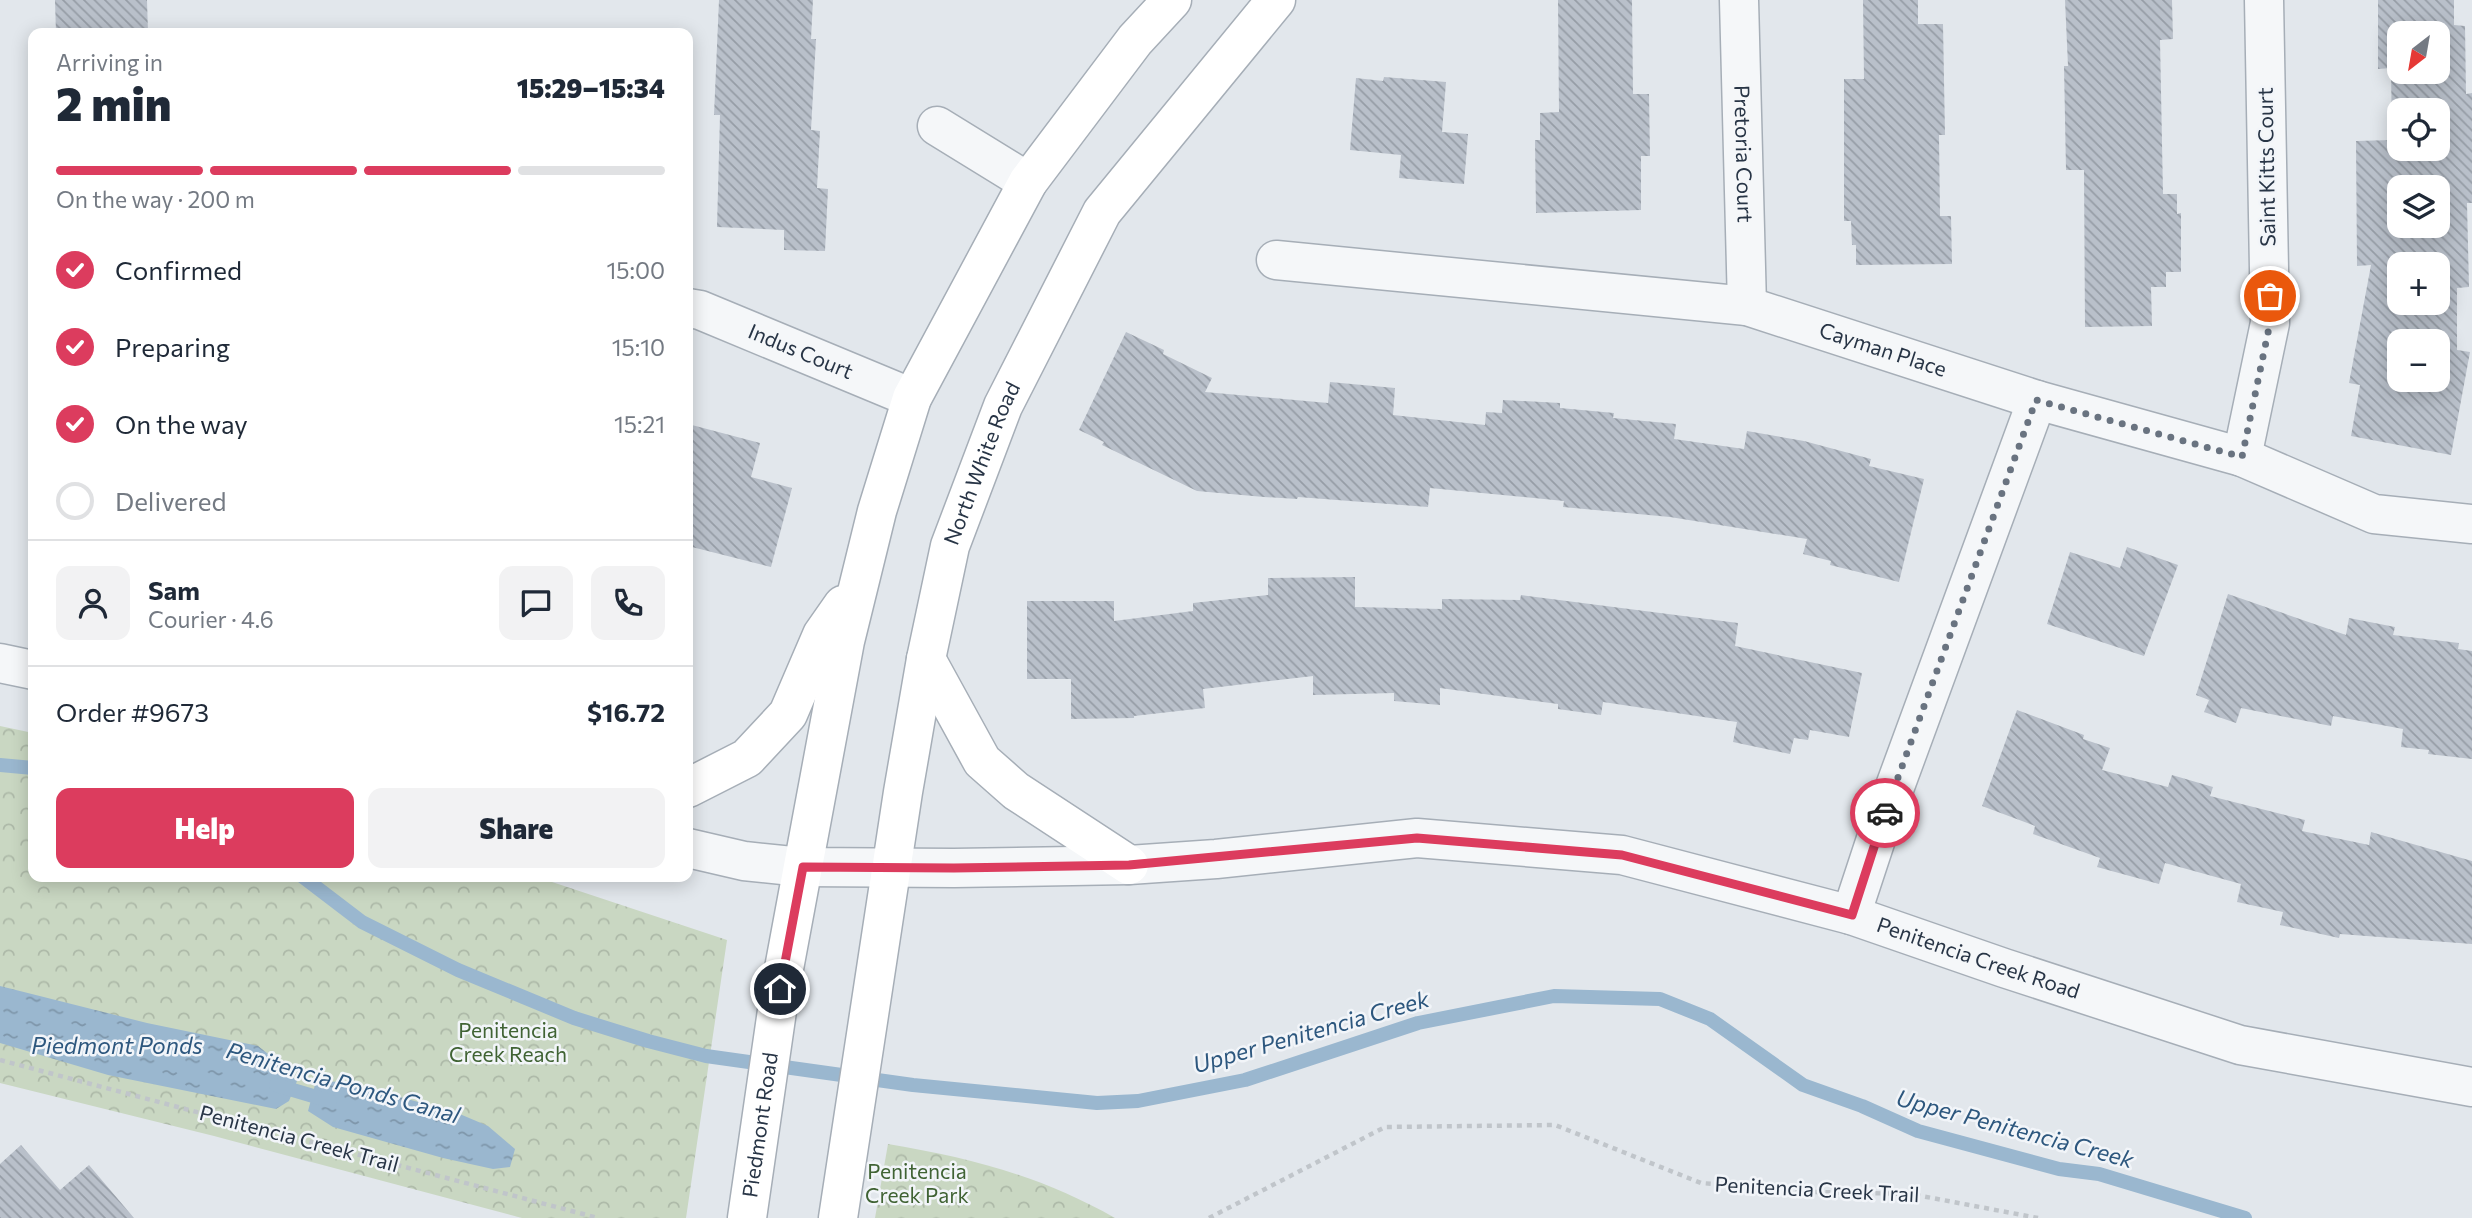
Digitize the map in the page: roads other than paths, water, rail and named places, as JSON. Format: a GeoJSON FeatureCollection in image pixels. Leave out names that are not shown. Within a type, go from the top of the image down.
{"type":"FeatureCollection","features":[{"type":"Feature","properties":{"kind":"main road"},"geometry":{"type":"LineString","coordinates":[[803,867],[845,641],[877,511],[912,398],[1028,181],[1135,40],[1172,0]]}},
{"type":"Feature","properties":{"kind":"main road","name":"North White Road"},"geometry":{"type":"LineString","coordinates":[[838,1218],[926,659],[950,546],[1003,406],[1102,212],[1276,0]]}},
{"type":"Feature","properties":{"kind":"main road"},"geometry":{"type":"LineString","coordinates":[[693,785],[747,758],[788,714],[822,635],[860,581]]}},
{"type":"Feature","properties":{"kind":"main road"},"geometry":{"type":"LineString","coordinates":[[926,659],[982,761],[1016,791],[1129,865]]}},
{"type":"Feature","properties":{"kind":"main road","name":"Piedmont Road"},"geometry":{"type":"LineString","coordinates":[[747,1217],[780,989],[803,867]]}},
{"type":"Feature","properties":{"kind":"street","name":"Pretoria Court"},"geometry":{"type":"LineString","coordinates":[[1739,0],[1747,306]]}},
{"type":"Feature","properties":{"kind":"street","name":"Saint Kitts Court"},"geometry":{"type":"LineString","coordinates":[[2242,457],[2270,323],[2264,0]]}},
{"type":"Feature","properties":{"kind":"street"},"geometry":{"type":"LineString","coordinates":[[937,126],[1028,181]]}},
{"type":"Feature","properties":{"kind":"street","name":"Cayman Place"},"geometry":{"type":"LineString","coordinates":[[1276,260],[1747,306],[2036,400],[2242,457],[2374,514],[2472,524]]}},
{"type":"Feature","properties":{"kind":"street","name":"Indus Court"},"geometry":{"type":"LineString","coordinates":[[693,309],[912,398]]}},
{"type":"Feature","properties":{"kind":"street"},"geometry":{"type":"LineString","coordinates":[[1852,915],[1879,830],[2036,400]]}},
{"type":"Feature","properties":{"kind":"street"},"geometry":{"type":"LineString","coordinates":[[0,663],[28,669]]}},
{"type":"Feature","properties":{"kind":"street","name":"Penitencia Creek Road"},"geometry":{"type":"LineString","coordinates":[[693,849],[744,860],[803,867],[1129,865],[1417,838],[1622,855],[1852,915],[2240,1045],[2472,1087]]}},
{"type":"Feature","properties":{"kind":"water","name":"Piedmont Ponds"},"geometry":{"type":"Polygon","coordinates":[[[0,986],[147,1023],[258,1046],[297,1081],[289,1101],[276,1109],[108,1075],[0,1043],[0,986]]]}},
{"type":"Feature","properties":{"kind":"water"},"geometry":{"type":"Polygon","coordinates":[[[316,1081],[345,1082],[455,1112],[488,1126],[515,1149],[510,1167],[493,1169],[443,1158],[333,1127],[308,1111],[316,1081]]]}},
{"type":"Feature","properties":{"kind":"waterway","name":"Upper Penitencia Creek"},"geometry":{"type":"LineString","coordinates":[[0,765],[28,768]]}},
{"type":"Feature","properties":{"kind":"waterway","name":"Upper Penitencia Creek"},"geometry":{"type":"LineString","coordinates":[[310,882],[362,922],[458,970],[574,1018],[648,1041],[706,1056],[913,1085],[1097,1103],[1138,1101],[1245,1080],[1418,1023],[1554,996],[1660,999],[1710,1019],[1803,1085],[1862,1106],[1918,1131],[2059,1169],[2099,1174],[2245,1218]]}},
{"type":"Feature","properties":{"kind":"waterway","name":"Penitencia Ponds Canal"},"geometry":{"type":"LineString","coordinates":[[276,1085],[330,1101]]}},
{"type":"Feature","properties":{"kind":"park label","name":"Penitencia Creek Reach"},"geometry":{"type":"Point","coordinates":[508,1043]}},
{"type":"Feature","properties":{"kind":"park label","name":"Penitencia Creek Park"},"geometry":{"type":"Point","coordinates":[917,1184]}}]}
